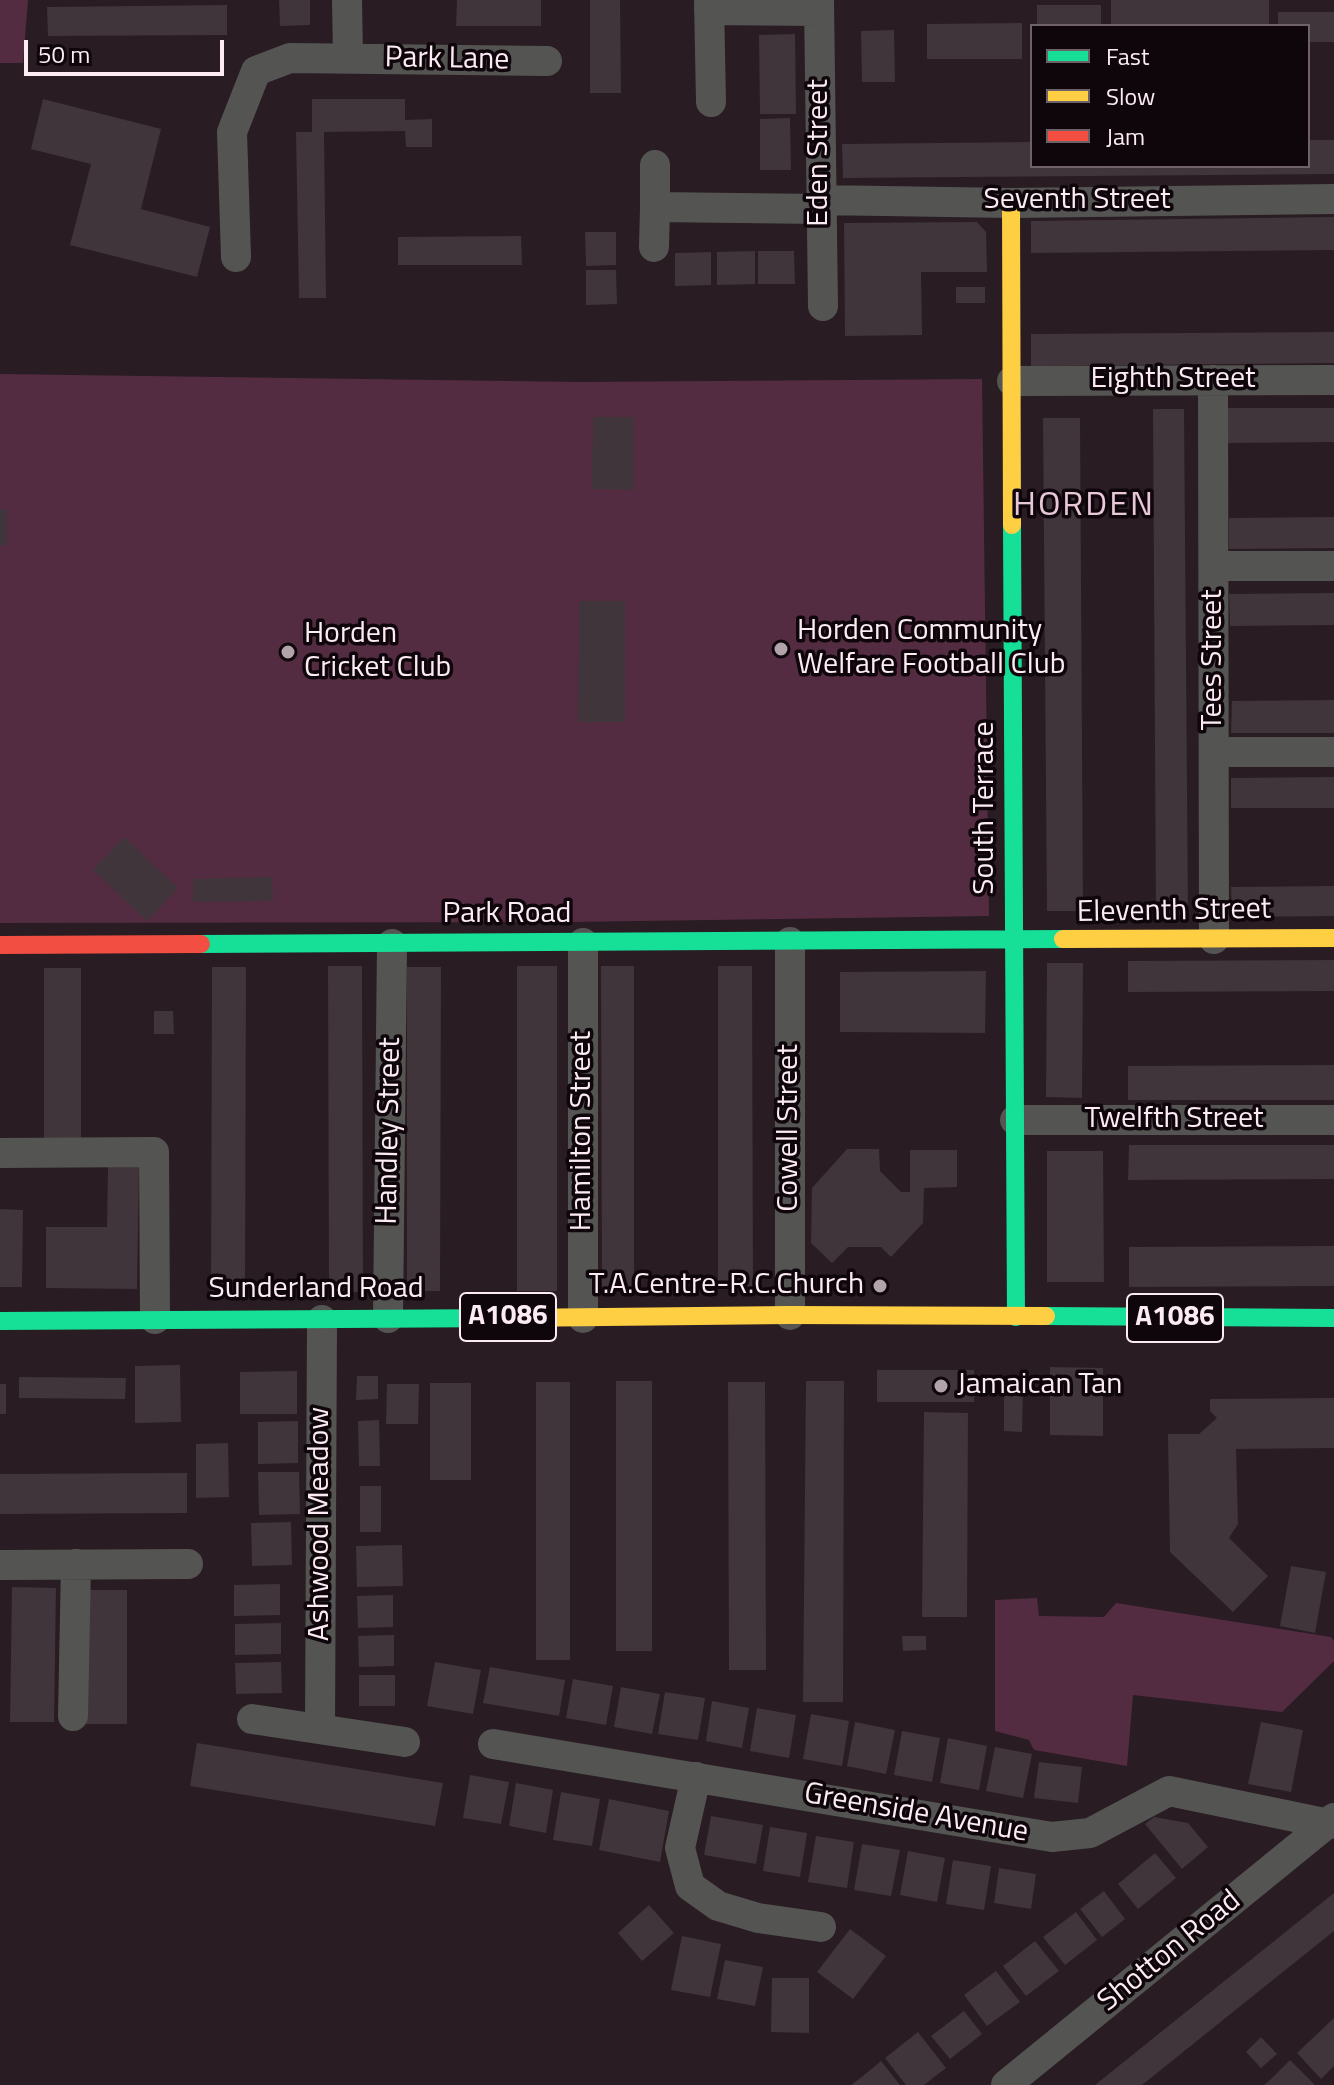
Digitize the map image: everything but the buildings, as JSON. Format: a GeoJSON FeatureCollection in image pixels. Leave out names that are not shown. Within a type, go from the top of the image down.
{"type":"FeatureCollection","features":[{"type":"Feature","properties":{"kind":"street","name":"Park Lane"},"geometry":{"type":"LineString","coordinates":[[347,0],[348,57]]}},
{"type":"Feature","properties":{"kind":"street"},"geometry":{"type":"LineString","coordinates":[[711,102],[709,5],[819,6]]}},
{"type":"Feature","properties":{"kind":"street","name":"Eden Street"},"geometry":{"type":"LineString","coordinates":[[819,6],[823,306]]}},
{"type":"Feature","properties":{"kind":"street","name":"Park Lane"},"geometry":{"type":"LineString","coordinates":[[236,257],[232,132],[256,71],[290,58],[547,61]]}},
{"type":"Feature","properties":{"kind":"street"},"geometry":{"type":"LineString","coordinates":[[654,247],[655,165]]}},
{"type":"Feature","properties":{"kind":"street","name":"Seventh Street"},"geometry":{"type":"LineString","coordinates":[[655,207],[1334,199]]}},
{"type":"Feature","properties":{"kind":"street","name":"South Terrace"},"geometry":{"type":"LineString","coordinates":[[1011,203],[1016,1317]]}},
{"type":"Feature","properties":{"kind":"street","name":"Tees Street"},"geometry":{"type":"LineString","coordinates":[[1213,380],[1214,939]]}},
{"type":"Feature","properties":{"kind":"street","name":"Eighth Street"},"geometry":{"type":"LineString","coordinates":[[1012,381],[1334,380]]}},
{"type":"Feature","properties":{"kind":"street"},"geometry":{"type":"LineString","coordinates":[[1214,566],[1334,566]]}},
{"type":"Feature","properties":{"kind":"street"},"geometry":{"type":"LineString","coordinates":[[1214,752],[1334,752]]}},
{"type":"Feature","properties":{"kind":"street","name":"Eleventh Street"},"geometry":{"type":"LineString","coordinates":[[1014,941],[1334,938]]}},
{"type":"Feature","properties":{"kind":"street","name":"Park Road"},"geometry":{"type":"LineString","coordinates":[[0,945],[1014,941]]}},
{"type":"Feature","properties":{"kind":"street","name":"Cowell Street"},"geometry":{"type":"LineString","coordinates":[[790,942],[790,1315]]}},
{"type":"Feature","properties":{"kind":"street","name":"Hamilton Street"},"geometry":{"type":"LineString","coordinates":[[583,943],[583,1318]]}},
{"type":"Feature","properties":{"kind":"street","name":"Handley Street"},"geometry":{"type":"LineString","coordinates":[[388,1318],[392,944]]}},
{"type":"Feature","properties":{"kind":"street","name":"Twelfth Street"},"geometry":{"type":"LineString","coordinates":[[1015,1120],[1334,1120]]}},
{"type":"Feature","properties":{"kind":"street"},"geometry":{"type":"LineString","coordinates":[[0,1153],[154,1152],[155,1319]]}},
{"type":"Feature","properties":{"kind":"street","name":"Sunderland Road"},"geometry":{"type":"LineString","coordinates":[[0,1321],[790,1315],[1016,1317]]}},
{"type":"Feature","properties":{"kind":"street","name":"A1086"},"geometry":{"type":"LineString","coordinates":[[1016,1317],[1334,1318]]}},
{"type":"Feature","properties":{"kind":"street","name":"Ashwood Meadow"},"geometry":{"type":"LineString","coordinates":[[320,1729],[322,1320]]}},
{"type":"Feature","properties":{"kind":"street"},"geometry":{"type":"LineString","coordinates":[[73,1716],[76,1564]]}},
{"type":"Feature","properties":{"kind":"street"},"geometry":{"type":"LineString","coordinates":[[0,1565],[188,1564]]}},
{"type":"Feature","properties":{"kind":"street"},"geometry":{"type":"LineString","coordinates":[[252,1719],[405,1742]]}},
{"type":"Feature","properties":{"kind":"street","name":"Greenside Avenue"},"geometry":{"type":"LineString","coordinates":[[493,1744],[1052,1837],[1090,1833],[1169,1791],[1331,1821]]}},
{"type":"Feature","properties":{"kind":"street"},"geometry":{"type":"LineString","coordinates":[[696,1777],[680,1848],[690,1886],[718,1906],[758,1918],[821,1927]]}},
{"type":"Feature","properties":{"kind":"street","name":"Shotton Road"},"geometry":{"type":"LineString","coordinates":[[1006,2085],[1331,1821]]}},
{"type":"Feature","properties":{"kind":"shaded area"},"geometry":{"type":"Polygon","coordinates":[[[0,0],[28,0],[23,63],[0,63],[0,0]]]}},
{"type":"Feature","properties":{"kind":"shaded area"},"geometry":{"type":"Polygon","coordinates":[[[0,374],[581,382],[982,379],[989,916],[570,922],[0,923],[0,374]]]}},
{"type":"Feature","properties":{"kind":"shaded area"},"geometry":{"type":"Polygon","coordinates":[[[1037,1598],[1039,1616],[1104,1617],[1116,1603],[1331,1637],[1334,1641],[1334,1661],[1282,1712],[1133,1695],[1127,1766],[1034,1750],[1029,1740],[995,1731],[995,1600],[1037,1598]]]}},
{"type":"Feature","properties":{"kind":"traffic: fast"},"geometry":{"type":"LineString","coordinates":[[1012,525],[1016,1317]]}},
{"type":"Feature","properties":{"kind":"traffic: fast"},"geometry":{"type":"LineString","coordinates":[[201,944],[1063,939]]}},
{"type":"Feature","properties":{"kind":"traffic: fast"},"geometry":{"type":"LineString","coordinates":[[1046,1316],[1334,1318]]}},
{"type":"Feature","properties":{"kind":"traffic: fast"},"geometry":{"type":"LineString","coordinates":[[0,1321],[512,1318]]}},
{"type":"Feature","properties":{"kind":"traffic: slow"},"geometry":{"type":"LineString","coordinates":[[1011,203],[1012,525]]}},
{"type":"Feature","properties":{"kind":"traffic: slow"},"geometry":{"type":"LineString","coordinates":[[1063,939],[1334,938]]}},
{"type":"Feature","properties":{"kind":"traffic: slow"},"geometry":{"type":"LineString","coordinates":[[512,1318],[1046,1316]]}},
{"type":"Feature","properties":{"kind":"traffic: jam"},"geometry":{"type":"LineString","coordinates":[[0,945],[201,944]]}},
{"type":"Feature","properties":{"kind":"place","name":"Horden Community Welfare Football Club"},"geometry":{"type":"Point","coordinates":[781,649]}},
{"type":"Feature","properties":{"kind":"place","name":"Horden Cricket Club"},"geometry":{"type":"Point","coordinates":[288,652]}},
{"type":"Feature","properties":{"kind":"place","name":"T.A.Centre-R.C.Church"},"geometry":{"type":"Point","coordinates":[880,1286]}},
{"type":"Feature","properties":{"kind":"place","name":"Jamaican Tan"},"geometry":{"type":"Point","coordinates":[941,1386]}},
{"type":"Feature","properties":{"kind":"district","name":"HORDEN"},"geometry":{"type":"Point","coordinates":[1084,507]}}]}
